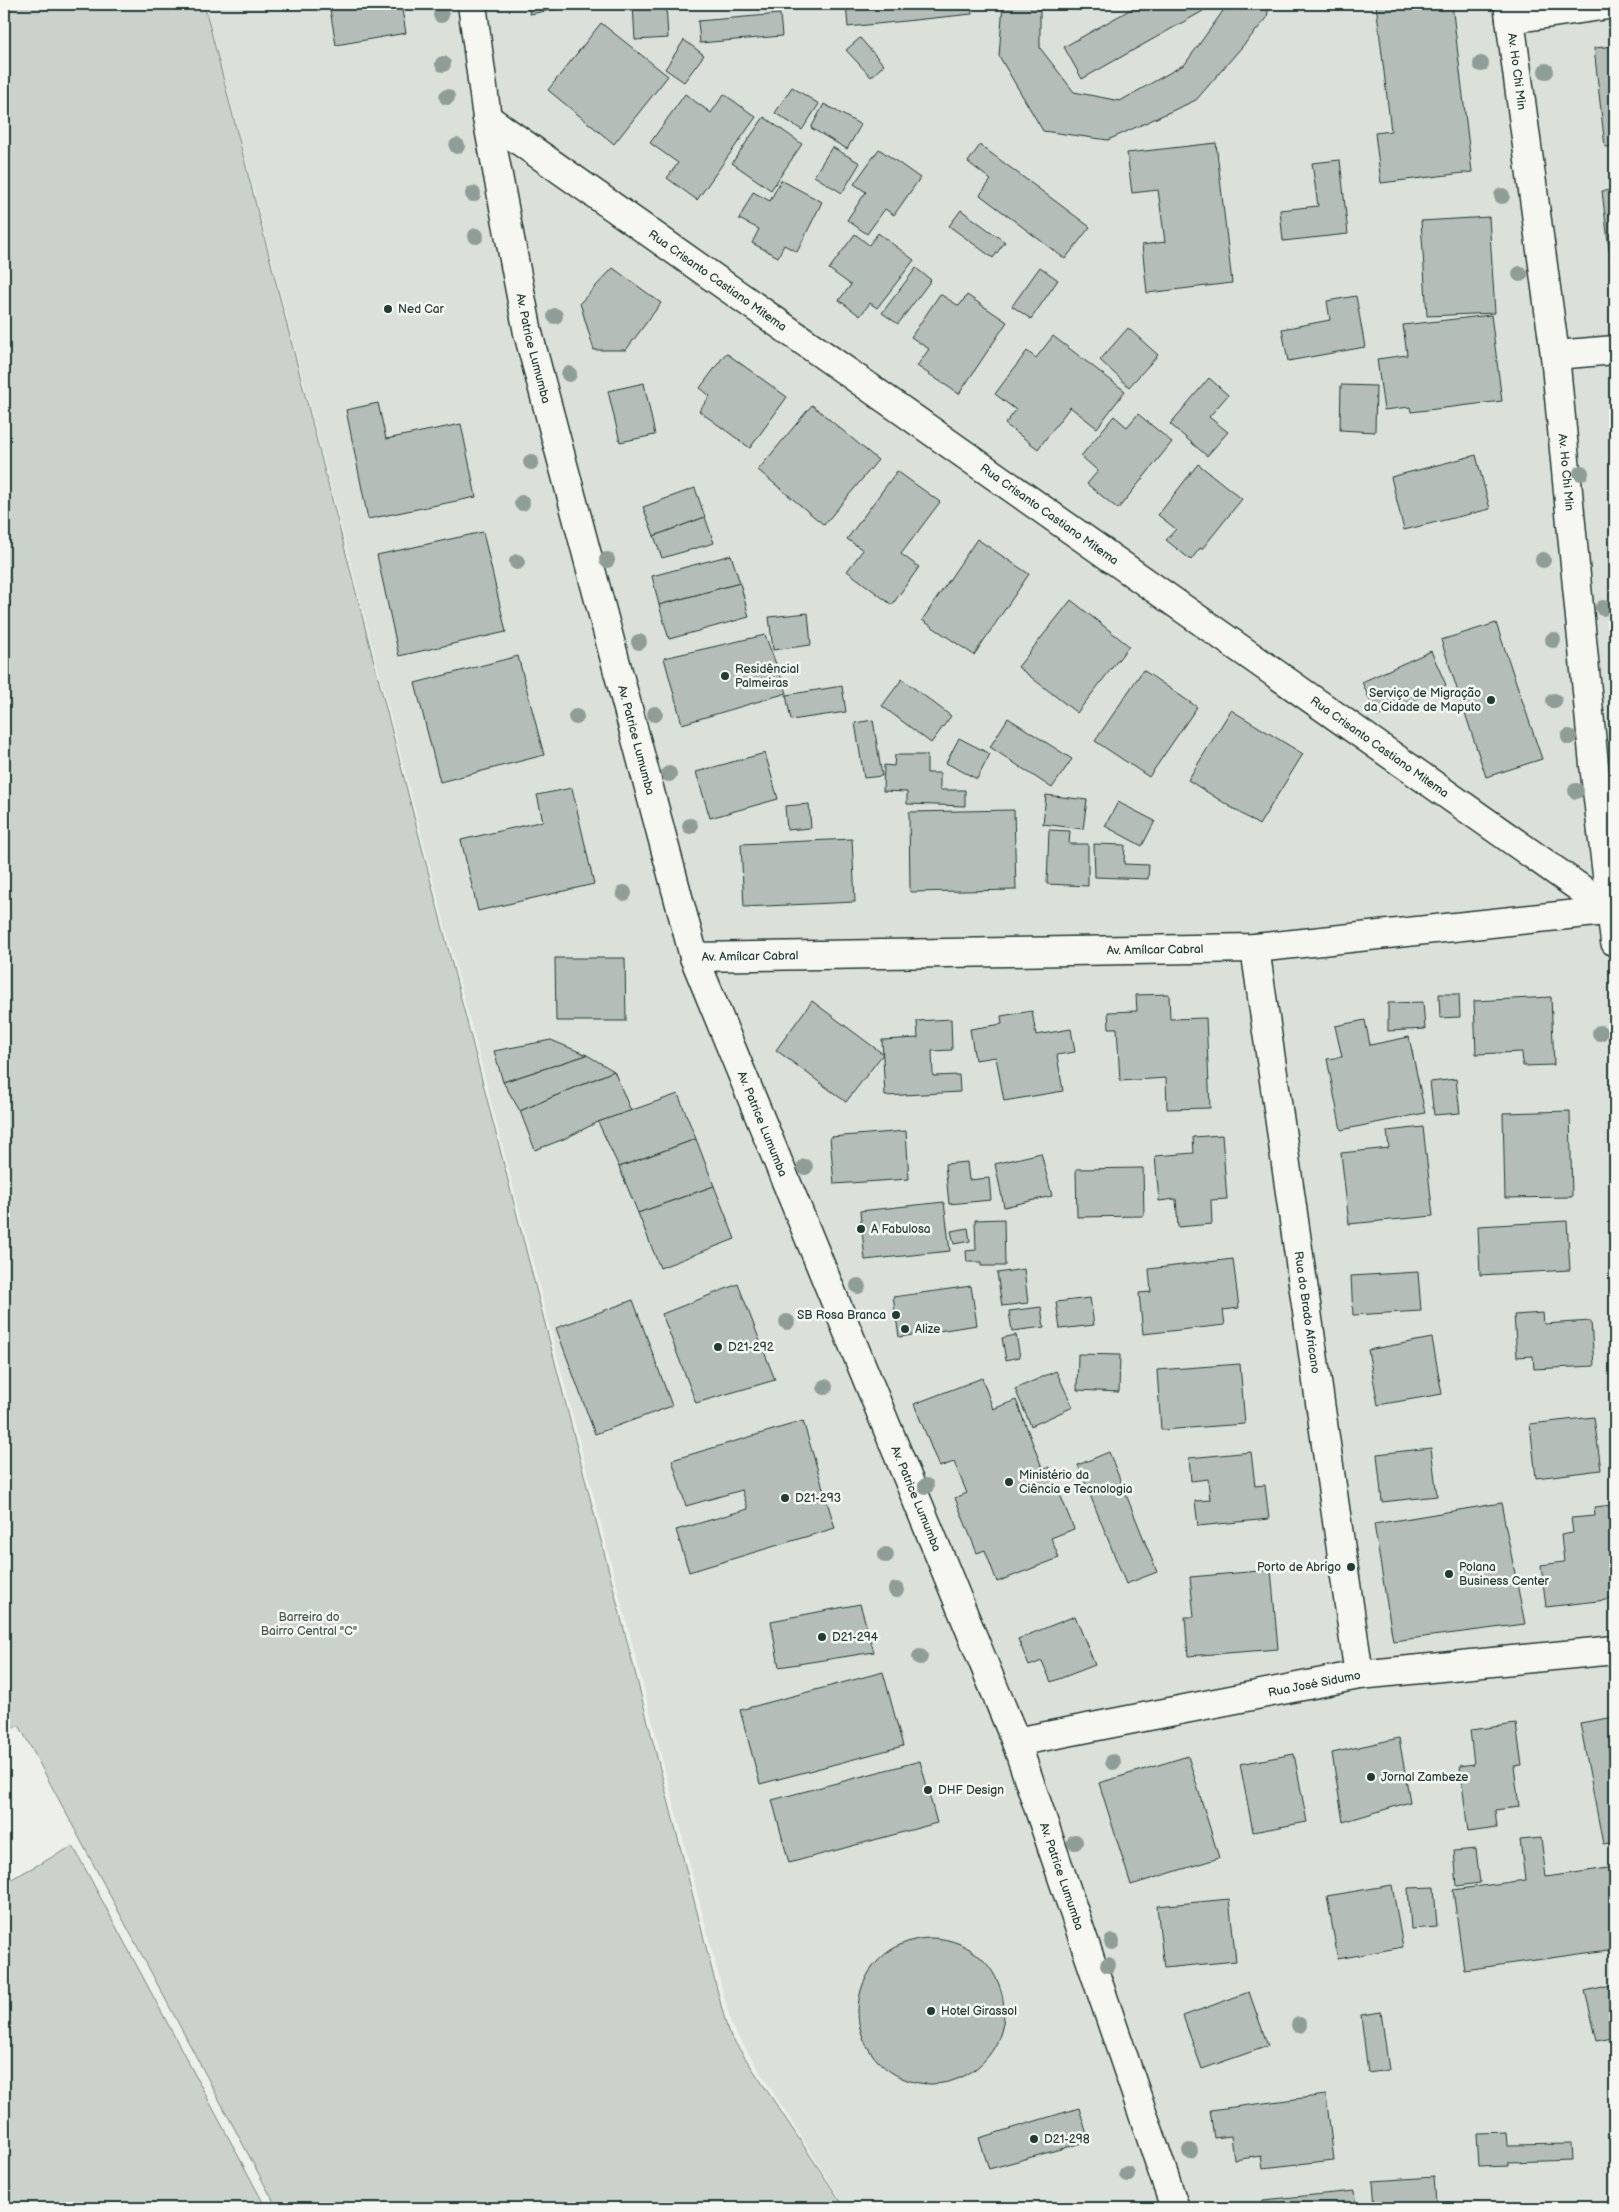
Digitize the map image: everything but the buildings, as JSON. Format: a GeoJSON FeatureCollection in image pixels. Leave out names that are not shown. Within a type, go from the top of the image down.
{"type":"FeatureCollection","features":[{"type":"Feature","properties":{"kind":"street","name":"Av. Patrice Lumumba"},"geometry":{"type":"LineString","coordinates":[[472,4],[487,118],[528,333],[694,957],[1016,1742],[1175,2208]]}},
{"type":"Feature","properties":{"kind":"street"},"geometry":{"type":"LineString","coordinates":[[1509,12],[1615,4]]}},
{"type":"Feature","properties":{"kind":"street","name":"Av. Ho Chi Min"},"geometry":{"type":"LineString","coordinates":[[1509,12],[1556,355],[1594,765],[1613,910],[1615,942]]}},
{"type":"Feature","properties":{"kind":"street","name":"Rua Crisanto Castiano Mitema"},"geometry":{"type":"LineString","coordinates":[[487,118],[1613,910]]}},
{"type":"Feature","properties":{"kind":"street"},"geometry":{"type":"LineString","coordinates":[[1556,355],[1615,350]]}},
{"type":"Feature","properties":{"kind":"street","name":"Av. Amílcar Cabral"},"geometry":{"type":"LineString","coordinates":[[694,957],[1255,948],[1613,910]]}},
{"type":"Feature","properties":{"kind":"street","name":"Rua do Brado Africano"},"geometry":{"type":"LineString","coordinates":[[1255,948],[1359,1674]]}},
{"type":"Feature","properties":{"kind":"street","name":"Rua José Sidumo"},"geometry":{"type":"LineString","coordinates":[[1016,1742],[1359,1674],[1615,1650]]}},
{"type":"Feature","properties":{"kind":"shaded area"},"geometry":{"type":"Polygon","coordinates":[[[205,4],[1615,4],[1615,2208],[846,2208],[732,2027],[205,4]]]}},
{"type":"Feature","properties":{"kind":"green space","name":"Barreira do Bairro Central \"C\""},"geometry":{"type":"Polygon","coordinates":[[[4,4],[204,4],[728,2032],[845,2208],[277,2208],[19,1725],[4,1733],[4,4]]]}},
{"type":"Feature","properties":{"kind":"green space"},"geometry":{"type":"Polygon","coordinates":[[[73,1846],[266,2208],[4,2208],[4,1883],[73,1846]]]}},
{"type":"Feature","properties":{"kind":"place","name":"Ned Car"},"geometry":{"type":"Point","coordinates":[388,309]}},
{"type":"Feature","properties":{"kind":"place","name":"Residêncial Palmeiras"},"geometry":{"type":"Point","coordinates":[725,676]}},
{"type":"Feature","properties":{"kind":"place","name":"Serviço de Migração da Cidade de Maputo"},"geometry":{"type":"Point","coordinates":[1491,700]}},
{"type":"Feature","properties":{"kind":"place","name":"A Fabulosa"},"geometry":{"type":"Point","coordinates":[861,1229]}},
{"type":"Feature","properties":{"kind":"place","name":"SB Rosa Branca"},"geometry":{"type":"Point","coordinates":[896,1315]}},
{"type":"Feature","properties":{"kind":"place","name":"Alize"},"geometry":{"type":"Point","coordinates":[905,1329]}},
{"type":"Feature","properties":{"kind":"place","name":"D21-292"},"geometry":{"type":"Point","coordinates":[718,1347]}},
{"type":"Feature","properties":{"kind":"place","name":"Ministério da Ciência e Tecnologia"},"geometry":{"type":"Point","coordinates":[1009,1482]}},
{"type":"Feature","properties":{"kind":"place","name":"D21-293"},"geometry":{"type":"Point","coordinates":[785,1498]}},
{"type":"Feature","properties":{"kind":"place","name":"Porto de Abrigo"},"geometry":{"type":"Point","coordinates":[1351,1567]}},
{"type":"Feature","properties":{"kind":"place","name":"Polana Business Center"},"geometry":{"type":"Point","coordinates":[1449,1574]}},
{"type":"Feature","properties":{"kind":"place","name":"D21-294"},"geometry":{"type":"Point","coordinates":[822,1637]}},
{"type":"Feature","properties":{"kind":"place","name":"Jornal Zambeze"},"geometry":{"type":"Point","coordinates":[1371,1777]}},
{"type":"Feature","properties":{"kind":"place","name":"DHF Design"},"geometry":{"type":"Point","coordinates":[928,1790]}},
{"type":"Feature","properties":{"kind":"place","name":"Hotel Girassol"},"geometry":{"type":"Point","coordinates":[931,2011]}},
{"type":"Feature","properties":{"kind":"place","name":"D21-298"},"geometry":{"type":"Point","coordinates":[1034,2139]}}]}
